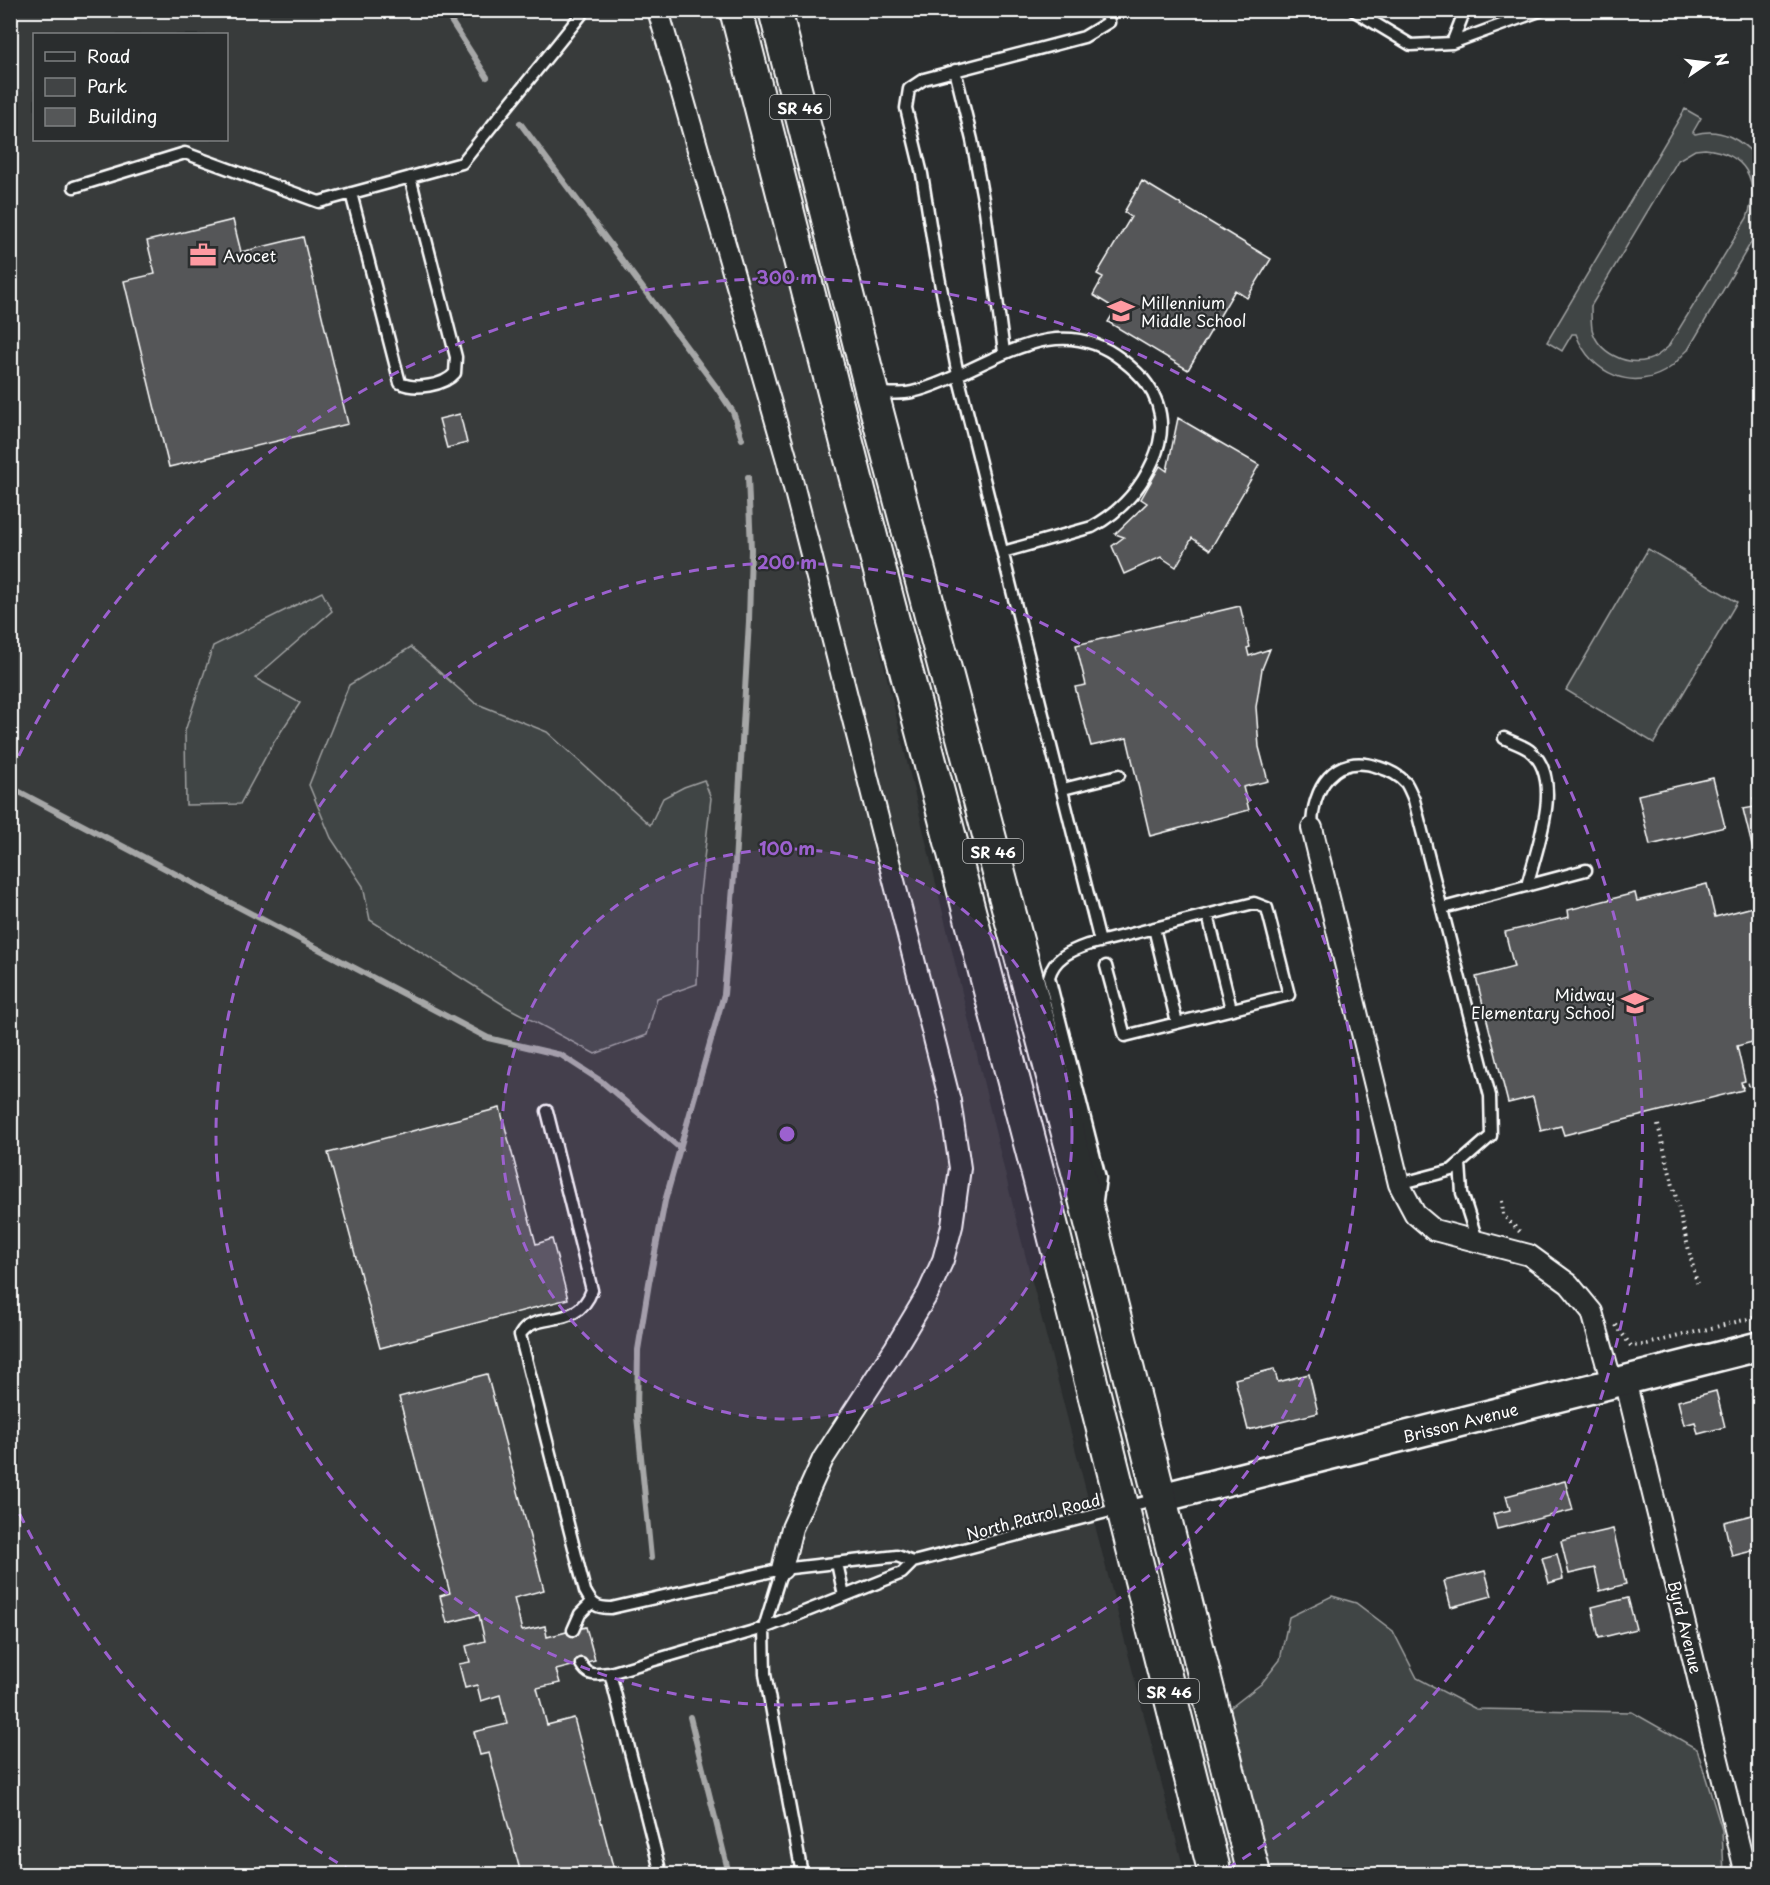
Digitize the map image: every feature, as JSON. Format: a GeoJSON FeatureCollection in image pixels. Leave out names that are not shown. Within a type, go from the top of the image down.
{"type":"FeatureCollection","features":[{"type":"Feature","properties":{"kind":"main road","name":"SR 46"},"geometry":{"type":"LineString","coordinates":[[736,10],[1051,1223],[1215,1875]]}},
{"type":"Feature","properties":{"kind":"main road","name":"SR 46"},"geometry":{"type":"LineString","coordinates":[[775,10],[872,393],[1092,1229],[1254,1875]]}},
{"type":"Feature","properties":{"kind":"street"},"geometry":{"type":"LineString","coordinates":[[658,10],[789,471],[950,1101],[960,1168],[952,1226],[943,1260],[928,1293],[895,1348],[823,1459],[792,1528],[782,1569]]}},
{"type":"Feature","properties":{"kind":"street","name":"Byrd Avenue"},"geometry":{"type":"LineString","coordinates":[[1312,828],[1399,1184],[1415,1214],[1434,1230],[1529,1255],[1569,1284],[1592,1312],[1618,1382],[1746,1875]]}},
{"type":"Feature","properties":{"kind":"street","name":"Brisson Avenue"},"geometry":{"type":"LineString","coordinates":[[1160,1498],[1760,1346]]}},
{"type":"Feature","properties":{"kind":"lane"},"geometry":{"type":"LineString","coordinates":[[74,187],[184,153],[319,202],[462,163],[585,10]]}},
{"type":"Feature","properties":{"kind":"lane"},"geometry":{"type":"LineString","coordinates":[[1100,942],[958,375],[922,174],[906,108],[909,89],[924,78],[1084,38],[1109,22],[1106,10]]}},
{"type":"Feature","properties":{"kind":"lane"},"geometry":{"type":"LineString","coordinates":[[1353,10],[1411,45],[1452,44],[1542,10]]}},
{"type":"Feature","properties":{"kind":"lane"},"geometry":{"type":"LineString","coordinates":[[1452,44],[1466,10]]}},
{"type":"Feature","properties":{"kind":"lane"},"geometry":{"type":"LineString","coordinates":[[955,70],[986,210],[1004,352]]}},
{"type":"Feature","properties":{"kind":"lane"},"geometry":{"type":"LineString","coordinates":[[351,193],[400,383],[412,387],[446,381],[455,373],[456,357],[410,177]]}},
{"type":"Feature","properties":{"kind":"lane"},"geometry":{"type":"LineString","coordinates":[[872,393],[910,393],[938,384],[1004,352],[1053,338],[1090,342],[1112,352],[1144,380],[1160,409],[1162,425],[1155,456],[1129,500],[1116,512],[1092,527],[1003,552]]}},
{"type":"Feature","properties":{"kind":"lane"},"geometry":{"type":"LineString","coordinates":[[1504,738],[1529,751],[1541,765],[1548,783],[1548,804],[1527,886]]}},
{"type":"Feature","properties":{"kind":"lane"},"geometry":{"type":"LineString","coordinates":[[1312,828],[1312,810],[1316,795],[1335,770],[1352,764],[1371,764],[1390,771],[1406,784],[1414,800],[1490,1096],[1491,1136],[1452,1170],[1399,1184]]}},
{"type":"Feature","properties":{"kind":"lane"},"geometry":{"type":"LineString","coordinates":[[1063,789],[1119,775]]}},
{"type":"Feature","properties":{"kind":"lane"},"geometry":{"type":"LineString","coordinates":[[1443,908],[1586,870]]}},
{"type":"Feature","properties":{"kind":"lane"},"geometry":{"type":"LineString","coordinates":[[1092,1229],[1100,1178],[1049,977],[1052,967],[1073,950],[1254,903],[1267,908],[1289,995],[1125,1036],[1106,966]]}},
{"type":"Feature","properties":{"kind":"lane"},"geometry":{"type":"LineString","coordinates":[[1208,915],[1231,1009]]}},
{"type":"Feature","properties":{"kind":"lane"},"geometry":{"type":"LineString","coordinates":[[1154,928],[1177,1023]]}},
{"type":"Feature","properties":{"kind":"lane"},"geometry":{"type":"LineString","coordinates":[[547,1111],[592,1290],[582,1309],[572,1315],[530,1326],[520,1335],[585,1591],[591,1603],[580,1614],[573,1630]]}},
{"type":"Feature","properties":{"kind":"lane"},"geometry":{"type":"LineString","coordinates":[[1460,1163],[1462,1193],[1477,1240]]}},
{"type":"Feature","properties":{"kind":"lane","name":"North Patrol Road"},"geometry":{"type":"LineString","coordinates":[[610,1673],[764,1628],[902,1573],[913,1562],[1160,1498]]}},
{"type":"Feature","properties":{"kind":"lane","name":"North Patrol Road"},"geometry":{"type":"LineString","coordinates":[[591,1603],[599,1608],[611,1608],[782,1569],[897,1556],[913,1562]]}},
{"type":"Feature","properties":{"kind":"lane"},"geometry":{"type":"LineString","coordinates":[[837,1563],[844,1596]]}},
{"type":"Feature","properties":{"kind":"lane"},"geometry":{"type":"LineString","coordinates":[[782,1569],[764,1628],[765,1674],[802,1875]]}},
{"type":"Feature","properties":{"kind":"lane"},"geometry":{"type":"LineString","coordinates":[[581,1664],[590,1674],[610,1673],[661,1875]]}},
{"type":"Feature","properties":{"kind":"path"},"geometry":{"type":"LineString","coordinates":[[1742,1086],[1760,1082]]}},
{"type":"Feature","properties":{"kind":"path"},"geometry":{"type":"LineString","coordinates":[[1658,1125],[1697,1283]]}},
{"type":"Feature","properties":{"kind":"path"},"geometry":{"type":"LineString","coordinates":[[1502,1201],[1503,1215],[1522,1234]]}},
{"type":"Feature","properties":{"kind":"path"},"geometry":{"type":"LineString","coordinates":[[1615,1323],[1631,1346],[1637,1346],[1760,1316]]}},
{"type":"Feature","properties":{"kind":"shaded area"},"geometry":{"type":"Polygon","coordinates":[[[11,11],[728,11],[1017,1223],[1185,1874],[11,1874],[11,11]]]}},
{"type":"Feature","properties":{"kind":"green space"},"geometry":{"type":"Polygon","coordinates":[[[1685,109],[1701,118],[1693,132],[1695,134],[1714,132],[1730,137],[1745,146],[1759,159],[1759,229],[1688,350],[1671,367],[1657,375],[1643,379],[1629,379],[1615,376],[1592,360],[1576,334],[1572,334],[1562,351],[1547,342],[1685,109]],[[1705,149],[1695,150],[1678,160],[1591,306],[1592,329],[1595,337],[1600,345],[1614,356],[1631,361],[1648,360],[1659,355],[1668,347],[1747,218],[1752,192],[1746,171],[1740,163],[1719,152],[1705,149]]]}},
{"type":"Feature","properties":{"kind":"green space"},"geometry":{"type":"Polygon","coordinates":[[[1648,549],[1737,602],[1654,743],[1566,690],[1648,549]]]}},
{"type":"Feature","properties":{"kind":"green space"},"geometry":{"type":"Polygon","coordinates":[[[322,592],[332,611],[255,678],[300,703],[272,745],[240,804],[186,805],[185,731],[213,646],[322,592]]]}},
{"type":"Feature","properties":{"kind":"green space"},"geometry":{"type":"Polygon","coordinates":[[[411,647],[475,703],[547,732],[650,825],[663,798],[704,780],[711,798],[700,893],[697,984],[657,998],[647,1035],[595,1054],[507,1007],[370,920],[363,886],[331,838],[309,785],[349,685],[411,647]]]}},
{"type":"Feature","properties":{"kind":"green space"},"geometry":{"type":"Polygon","coordinates":[[[1332,1596],[1356,1603],[1393,1631],[1417,1678],[1476,1709],[1632,1712],[1697,1749],[1722,1830],[1724,1874],[1266,1874],[1225,1712],[1261,1684],[1280,1660],[1289,1617],[1332,1596]]]}},
{"type":"Feature","properties":{"kind":"green space"},"geometry":{"type":"Polygon","coordinates":[[[1206,1726],[1243,1874],[1226,1874],[1192,1737],[1206,1726]]]}},
{"type":"Feature","properties":{"kind":"building"},"geometry":{"type":"Polygon","coordinates":[[[1142,181],[1271,259],[1247,298],[1235,290],[1188,370],[1108,322],[1116,309],[1093,295],[1103,277],[1097,274],[1131,217],[1124,212],[1142,181]]]}},
{"type":"Feature","properties":{"kind":"building"},"geometry":{"type":"Polygon","coordinates":[[[233,220],[241,252],[303,237],[348,424],[169,467],[124,281],[155,274],[147,241],[233,220]]]}},
{"type":"Feature","properties":{"kind":"building"},"geometry":{"type":"Polygon","coordinates":[[[460,414],[467,443],[447,448],[439,419],[460,414]]]}},
{"type":"Feature","properties":{"kind":"building"},"geometry":{"type":"Polygon","coordinates":[[[1178,418],[1259,465],[1210,550],[1192,538],[1176,567],[1161,557],[1124,574],[1112,546],[1124,537],[1115,534],[1147,503],[1141,499],[1160,466],[1167,471],[1178,418]]]}},
{"type":"Feature","properties":{"kind":"building"},"geometry":{"type":"Polygon","coordinates":[[[1240,606],[1250,647],[1247,648],[1249,656],[1270,649],[1262,669],[1256,707],[1259,747],[1268,781],[1243,787],[1249,810],[1150,836],[1127,738],[1091,746],[1075,687],[1086,685],[1076,645],[1240,606]]]}},
{"type":"Feature","properties":{"kind":"building"},"geometry":{"type":"Polygon","coordinates":[[[1713,778],[1725,827],[1650,845],[1638,795],[1713,778]]]}},
{"type":"Feature","properties":{"kind":"building"},"geometry":{"type":"Polygon","coordinates":[[[1760,796],[1760,866],[1757,866],[1743,809],[1755,807],[1753,798],[1760,796]]]}},
{"type":"Feature","properties":{"kind":"building"},"geometry":{"type":"Polygon","coordinates":[[[1707,884],[1715,917],[1753,907],[1760,931],[1760,1040],[1737,1046],[1745,1081],[1741,1082],[1743,1090],[1564,1135],[1561,1126],[1541,1131],[1533,1097],[1508,1103],[1476,977],[1514,967],[1505,932],[1569,917],[1568,910],[1635,893],[1637,901],[1707,884]]]}},
{"type":"Feature","properties":{"kind":"building"},"geometry":{"type":"Polygon","coordinates":[[[500,1108],[536,1244],[552,1239],[568,1299],[380,1348],[328,1153],[500,1108]]]}},
{"type":"Feature","properties":{"kind":"building"},"geometry":{"type":"Polygon","coordinates":[[[1274,1369],[1278,1382],[1309,1374],[1318,1413],[1248,1430],[1235,1379],[1274,1369]]]}},
{"type":"Feature","properties":{"kind":"building"},"geometry":{"type":"Polygon","coordinates":[[[487,1374],[544,1590],[514,1598],[522,1631],[545,1626],[547,1637],[586,1627],[595,1660],[556,1670],[560,1683],[537,1688],[547,1725],[574,1718],[615,1874],[521,1874],[489,1753],[480,1755],[474,1732],[507,1724],[500,1695],[481,1701],[477,1685],[465,1688],[459,1664],[470,1662],[466,1646],[485,1641],[479,1615],[447,1623],[440,1596],[450,1593],[399,1397],[487,1374]]]}},
{"type":"Feature","properties":{"kind":"building"},"geometry":{"type":"Polygon","coordinates":[[[1716,1391],[1725,1427],[1698,1434],[1695,1422],[1684,1425],[1678,1401],[1716,1391]]]}},
{"type":"Feature","properties":{"kind":"building"},"geometry":{"type":"Polygon","coordinates":[[[1760,1392],[1760,1424],[1752,1394],[1760,1392]]]}},
{"type":"Feature","properties":{"kind":"building"},"geometry":{"type":"Polygon","coordinates":[[[1565,1481],[1573,1510],[1497,1529],[1493,1514],[1510,1510],[1506,1496],[1565,1481]]]}},
{"type":"Feature","properties":{"kind":"building"},"geometry":{"type":"Polygon","coordinates":[[[1760,1513],[1760,1549],[1732,1556],[1724,1522],[1760,1513]]]}},
{"type":"Feature","properties":{"kind":"building"},"geometry":{"type":"Polygon","coordinates":[[[1613,1529],[1626,1584],[1600,1591],[1595,1568],[1569,1574],[1561,1541],[1613,1529]]]}},
{"type":"Feature","properties":{"kind":"building"},"geometry":{"type":"Polygon","coordinates":[[[1557,1554],[1563,1579],[1549,1583],[1542,1558],[1557,1554]]]}},
{"type":"Feature","properties":{"kind":"building"},"geometry":{"type":"Polygon","coordinates":[[[1485,1571],[1492,1596],[1451,1607],[1444,1581],[1485,1571]]]}},
{"type":"Feature","properties":{"kind":"building"},"geometry":{"type":"Polygon","coordinates":[[[1628,1598],[1636,1629],[1599,1638],[1592,1607],[1628,1598]]]}},
{"type":"Feature","properties":{"kind":"waterway"},"geometry":{"type":"LineString","coordinates":[[444,10],[487,77]]}},
{"type":"Feature","properties":{"kind":"waterway"},"geometry":{"type":"LineString","coordinates":[[520,123],[717,388],[733,412],[742,439]]}},
{"type":"Feature","properties":{"kind":"waterway"},"geometry":{"type":"LineString","coordinates":[[651,1558],[637,1416],[638,1350],[665,1201],[724,994],[735,864],[749,621],[751,549],[748,477]]}},
{"type":"Feature","properties":{"kind":"waterway"},"geometry":{"type":"LineString","coordinates":[[10,787],[488,1038],[561,1055],[601,1081],[681,1149]]}},
{"type":"Feature","properties":{"kind":"waterway"},"geometry":{"type":"LineString","coordinates":[[690,1717],[729,1874]]}},
{"type":"Feature","properties":{"kind":"place","name":"Avocet"},"geometry":{"type":"Point","coordinates":[203,255]}},
{"type":"Feature","properties":{"kind":"place","name":"Millennium Middle School"},"geometry":{"type":"Point","coordinates":[1121,311]}},
{"type":"Feature","properties":{"kind":"place","name":"Midway Elementary School"},"geometry":{"type":"Point","coordinates":[1635,1003]}}]}
